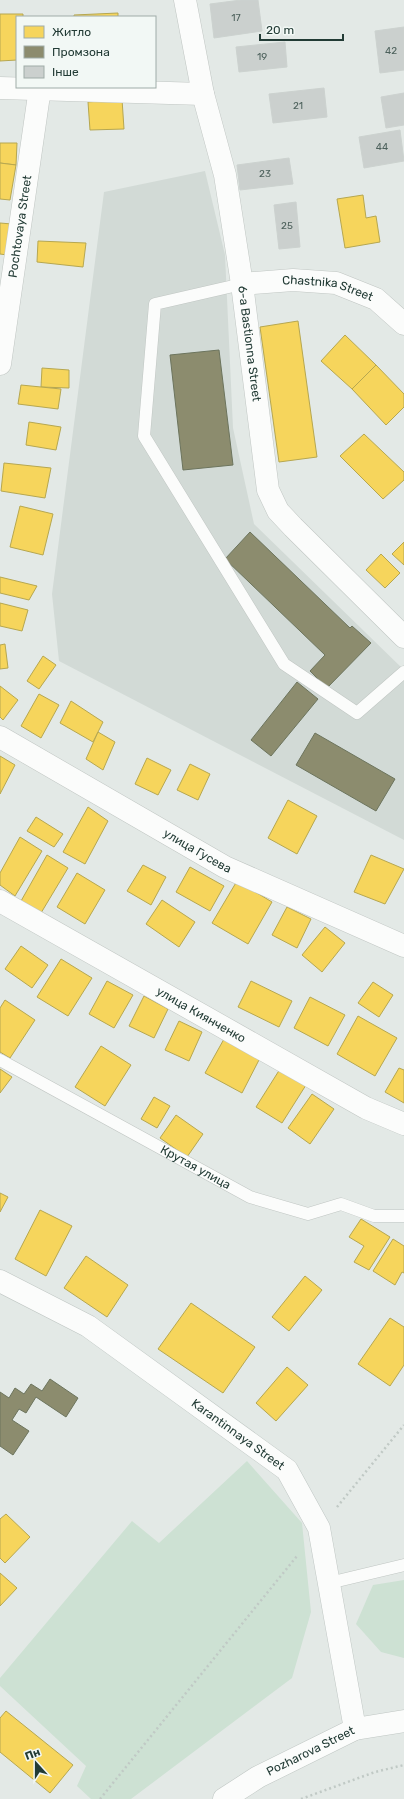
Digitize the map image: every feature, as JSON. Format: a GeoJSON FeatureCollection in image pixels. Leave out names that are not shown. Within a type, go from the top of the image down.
{"type":"FeatureCollection","features":[{"type":"Feature","properties":{"kind":"street","name":"6-a Bastionna Street"},"geometry":{"type":"LineString","coordinates":[[185,0],[203,94],[225,175],[242,284],[268,490],[278,510],[293,527],[404,637]]}},
{"type":"Feature","properties":{"kind":"street"},"geometry":{"type":"LineString","coordinates":[[0,88],[203,94]]}},
{"type":"Feature","properties":{"kind":"street","name":"Pochtovaya Street"},"geometry":{"type":"LineString","coordinates":[[0,364],[40,88]]}},
{"type":"Feature","properties":{"kind":"street","name":"Chastnika Street"},"geometry":{"type":"LineString","coordinates":[[242,284],[293,280],[336,283],[376,299],[404,324]]}},
{"type":"Feature","properties":{"kind":"street","name":"улица Гусева"},"geometry":{"type":"LineString","coordinates":[[0,737],[225,867],[404,946]]}},
{"type":"Feature","properties":{"kind":"street","name":"улица Киянченко"},"geometry":{"type":"LineString","coordinates":[[0,901],[366,1108],[404,1124]]}},
{"type":"Feature","properties":{"kind":"street","name":"Karantinnaya Street"},"geometry":{"type":"LineString","coordinates":[[0,1281],[88,1326],[288,1470],[320,1528],[355,1729]]}},
{"type":"Feature","properties":{"kind":"street","name":"Pozharova Street"},"geometry":{"type":"LineString","coordinates":[[224,1799],[258,1777],[355,1729],[404,1721]]}},
{"type":"Feature","properties":{"kind":"lane"},"geometry":{"type":"LineString","coordinates":[[242,284],[155,304],[144,436],[284,664],[357,713],[404,672]]}},
{"type":"Feature","properties":{"kind":"lane","name":"Крутая улица"},"geometry":{"type":"LineString","coordinates":[[0,1060],[250,1197],[308,1214],[341,1204],[374,1216],[404,1216]]}},
{"type":"Feature","properties":{"kind":"lane"},"geometry":{"type":"LineString","coordinates":[[329,1583],[404,1565]]}},
{"type":"Feature","properties":{"kind":"path"},"geometry":{"type":"LineString","coordinates":[[100,1799],[404,1426]]}},
{"type":"Feature","properties":{"kind":"path"},"geometry":{"type":"LineString","coordinates":[[301,1799],[375,1772],[404,1765]]}},
{"type":"Feature","properties":{"kind":"shaded area"},"geometry":{"type":"Polygon","coordinates":[[[205,171],[225,255],[233,428],[254,524],[404,670],[404,840],[59,661],[52,594],[104,192],[205,171]]]}},
{"type":"Feature","properties":{"kind":"green space"},"geometry":{"type":"Polygon","coordinates":[[[247,1461],[302,1523],[311,1612],[292,1678],[131,1799],[91,1799],[77,1786],[86,1766],[0,1686],[0,1678],[132,1521],[159,1543],[247,1461]]]}},
{"type":"Feature","properties":{"kind":"green space"},"geometry":{"type":"Polygon","coordinates":[[[404,1580],[404,1658],[381,1652],[356,1624],[373,1585],[404,1580]]]}},
{"type":"Feature","properties":{"kind":"building: Житло"},"geometry":{"type":"Polygon","coordinates":[[[118,13],[118,16],[74,15],[118,13]]]}},
{"type":"Feature","properties":{"kind":"building: Житло"},"geometry":{"type":"Polygon","coordinates":[[[0,14],[23,14],[23,16],[16,16],[16,60],[0,61],[0,14]]]}},
{"type":"Feature","properties":{"kind":"building: Житло"},"geometry":{"type":"Polygon","coordinates":[[[122,99],[124,129],[90,130],[88,102],[122,99]]]}},
{"type":"Feature","properties":{"kind":"building: Житло"},"geometry":{"type":"Polygon","coordinates":[[[0,143],[17,143],[16,165],[0,163],[0,143]]]}},
{"type":"Feature","properties":{"kind":"building: Житло"},"geometry":{"type":"Polygon","coordinates":[[[0,163],[16,165],[10,200],[0,199],[0,163]]]}},
{"type":"Feature","properties":{"kind":"building: Житло"},"geometry":{"type":"Polygon","coordinates":[[[363,195],[366,218],[376,216],[380,242],[345,248],[337,199],[363,195]]]}},
{"type":"Feature","properties":{"kind":"building: Житло"},"geometry":{"type":"Polygon","coordinates":[[[0,223],[12,224],[7,255],[0,254],[0,223]]]}},
{"type":"Feature","properties":{"kind":"building: Житло"},"geometry":{"type":"Polygon","coordinates":[[[38,241],[86,243],[83,267],[37,262],[38,241]]]}},
{"type":"Feature","properties":{"kind":"building: Житло"},"geometry":{"type":"Polygon","coordinates":[[[298,321],[317,457],[279,462],[260,327],[298,321]]]}},
{"type":"Feature","properties":{"kind":"building: Житло"},"geometry":{"type":"Polygon","coordinates":[[[345,335],[376,365],[352,389],[321,361],[345,335]]]}},
{"type":"Feature","properties":{"kind":"building: Житло"},"geometry":{"type":"Polygon","coordinates":[[[376,365],[404,394],[404,407],[386,425],[352,389],[376,365]]]}},
{"type":"Feature","properties":{"kind":"building: Житло"},"geometry":{"type":"Polygon","coordinates":[[[42,368],[69,370],[69,388],[41,387],[42,368]]]}},
{"type":"Feature","properties":{"kind":"building: Житло"},"geometry":{"type":"Polygon","coordinates":[[[21,385],[61,389],[58,409],[18,404],[21,385]]]}},
{"type":"Feature","properties":{"kind":"building: Житло"},"geometry":{"type":"Polygon","coordinates":[[[29,422],[61,427],[56,450],[26,445],[29,422]]]}},
{"type":"Feature","properties":{"kind":"building: Житло"},"geometry":{"type":"Polygon","coordinates":[[[364,434],[404,472],[404,480],[383,499],[340,456],[364,434]]]}},
{"type":"Feature","properties":{"kind":"building: Житло"},"geometry":{"type":"Polygon","coordinates":[[[4,463],[51,468],[45,498],[1,491],[4,463]]]}},
{"type":"Feature","properties":{"kind":"building: Житло"},"geometry":{"type":"Polygon","coordinates":[[[20,506],[53,514],[43,555],[10,547],[20,506]]]}},
{"type":"Feature","properties":{"kind":"building: Житло"},"geometry":{"type":"Polygon","coordinates":[[[404,542],[404,565],[392,554],[404,542]]]}},
{"type":"Feature","properties":{"kind":"building: Житло"},"geometry":{"type":"Polygon","coordinates":[[[381,554],[400,573],[385,588],[366,570],[381,554]]]}},
{"type":"Feature","properties":{"kind":"building: Житло"},"geometry":{"type":"Polygon","coordinates":[[[0,577],[37,586],[29,600],[0,593],[0,577]]]}},
{"type":"Feature","properties":{"kind":"building: Житло"},"geometry":{"type":"Polygon","coordinates":[[[0,603],[28,610],[22,631],[0,626],[0,603]]]}},
{"type":"Feature","properties":{"kind":"building: Житло"},"geometry":{"type":"Polygon","coordinates":[[[5,644],[8,668],[0,669],[0,645],[5,644]]]}},
{"type":"Feature","properties":{"kind":"building: Житло"},"geometry":{"type":"Polygon","coordinates":[[[43,656],[56,665],[39,689],[27,681],[43,656]]]}},
{"type":"Feature","properties":{"kind":"building: Житло"},"geometry":{"type":"Polygon","coordinates":[[[0,686],[18,700],[3,720],[0,717],[0,686]]]}},
{"type":"Feature","properties":{"kind":"building: Житло"},"geometry":{"type":"Polygon","coordinates":[[[39,694],[59,705],[41,738],[21,726],[39,694]]]}},
{"type":"Feature","properties":{"kind":"building: Житло"},"geometry":{"type":"Polygon","coordinates":[[[71,701],[103,722],[93,742],[60,723],[71,701]]]}},
{"type":"Feature","properties":{"kind":"building: Житло"},"geometry":{"type":"Polygon","coordinates":[[[98,732],[115,742],[103,770],[86,759],[98,732]]]}},
{"type":"Feature","properties":{"kind":"building: Житло"},"geometry":{"type":"Polygon","coordinates":[[[0,756],[15,765],[0,794],[0,756]]]}},
{"type":"Feature","properties":{"kind":"building: Житло"},"geometry":{"type":"Polygon","coordinates":[[[147,758],[171,770],[158,795],[135,784],[147,758]]]}},
{"type":"Feature","properties":{"kind":"building: Житло"},"geometry":{"type":"Polygon","coordinates":[[[190,764],[210,774],[198,800],[177,790],[190,764]]]}},
{"type":"Feature","properties":{"kind":"building: Житло"},"geometry":{"type":"Polygon","coordinates":[[[288,800],[317,816],[297,854],[268,838],[288,800]]]}},
{"type":"Feature","properties":{"kind":"building: Житло"},"geometry":{"type":"Polygon","coordinates":[[[88,807],[108,821],[85,864],[63,852],[88,807]]]}},
{"type":"Feature","properties":{"kind":"building: Житло"},"geometry":{"type":"Polygon","coordinates":[[[36,817],[63,834],[54,847],[27,831],[36,817]]]}},
{"type":"Feature","properties":{"kind":"building: Житло"},"geometry":{"type":"Polygon","coordinates":[[[20,837],[42,851],[15,896],[0,885],[0,873],[20,837]]]}},
{"type":"Feature","properties":{"kind":"building: Житло"},"geometry":{"type":"Polygon","coordinates":[[[47,855],[68,868],[41,913],[21,901],[47,855]]]}},
{"type":"Feature","properties":{"kind":"building: Житло"},"geometry":{"type":"Polygon","coordinates":[[[371,855],[404,869],[385,904],[354,892],[371,855]]]}},
{"type":"Feature","properties":{"kind":"building: Житло"},"geometry":{"type":"Polygon","coordinates":[[[143,865],[166,877],[151,905],[127,891],[143,865]]]}},
{"type":"Feature","properties":{"kind":"building: Житло"},"geometry":{"type":"Polygon","coordinates":[[[190,867],[224,886],[210,911],[176,892],[190,867]]]}},
{"type":"Feature","properties":{"kind":"building: Житло"},"geometry":{"type":"Polygon","coordinates":[[[77,873],[105,890],[85,924],[57,907],[77,873]]]}},
{"type":"Feature","properties":{"kind":"building: Житло"},"geometry":{"type":"Polygon","coordinates":[[[237,881],[272,902],[248,944],[212,923],[237,881]]]}},
{"type":"Feature","properties":{"kind":"building: Житло"},"geometry":{"type":"Polygon","coordinates":[[[162,900],[195,922],[179,947],[146,924],[162,900]]]}},
{"type":"Feature","properties":{"kind":"building: Житло"},"geometry":{"type":"Polygon","coordinates":[[[287,907],[311,919],[297,948],[272,935],[287,907]]]}},
{"type":"Feature","properties":{"kind":"building: Житло"},"geometry":{"type":"Polygon","coordinates":[[[325,927],[345,943],[322,972],[302,955],[325,927]]]}},
{"type":"Feature","properties":{"kind":"building: Житло"},"geometry":{"type":"Polygon","coordinates":[[[21,946],[48,965],[32,988],[5,969],[21,946]]]}},
{"type":"Feature","properties":{"kind":"building: Житло"},"geometry":{"type":"Polygon","coordinates":[[[61,959],[92,978],[68,1016],[37,997],[61,959]]]}},
{"type":"Feature","properties":{"kind":"building: Житло"},"geometry":{"type":"Polygon","coordinates":[[[107,981],[133,995],[114,1028],[89,1014],[107,981]]]}},
{"type":"Feature","properties":{"kind":"building: Житло"},"geometry":{"type":"Polygon","coordinates":[[[251,981],[292,1001],[279,1027],[238,1007],[251,981]]]}},
{"type":"Feature","properties":{"kind":"building: Житло"},"geometry":{"type":"Polygon","coordinates":[[[373,982],[393,995],[379,1017],[358,1003],[373,982]]]}},
{"type":"Feature","properties":{"kind":"building: Житло"},"geometry":{"type":"Polygon","coordinates":[[[144,996],[168,1009],[154,1038],[129,1026],[144,996]]]}},
{"type":"Feature","properties":{"kind":"building: Житло"},"geometry":{"type":"Polygon","coordinates":[[[310,997],[345,1015],[328,1046],[294,1028],[310,997]]]}},
{"type":"Feature","properties":{"kind":"building: Житло"},"geometry":{"type":"Polygon","coordinates":[[[5,1000],[35,1020],[10,1058],[0,1052],[0,1008],[5,1000]]]}},
{"type":"Feature","properties":{"kind":"building: Житло"},"geometry":{"type":"Polygon","coordinates":[[[358,1016],[397,1038],[375,1076],[337,1054],[358,1016]]]}},
{"type":"Feature","properties":{"kind":"building: Житло"},"geometry":{"type":"Polygon","coordinates":[[[179,1021],[202,1032],[189,1061],[165,1050],[179,1021]]]}},
{"type":"Feature","properties":{"kind":"building: Житло"},"geometry":{"type":"Polygon","coordinates":[[[224,1039],[260,1058],[242,1093],[205,1073],[224,1039]]]}},
{"type":"Feature","properties":{"kind":"building: Житло"},"geometry":{"type":"Polygon","coordinates":[[[101,1046],[131,1065],[105,1106],[75,1087],[101,1046]]]}},
{"type":"Feature","properties":{"kind":"building: Житло"},"geometry":{"type":"Polygon","coordinates":[[[399,1068],[404,1070],[404,1103],[385,1092],[399,1068]]]}},
{"type":"Feature","properties":{"kind":"building: Житло"},"geometry":{"type":"Polygon","coordinates":[[[0,1069],[12,1077],[0,1093],[0,1069]]]}},
{"type":"Feature","properties":{"kind":"building: Житло"},"geometry":{"type":"Polygon","coordinates":[[[280,1069],[306,1085],[282,1123],[256,1107],[280,1069]]]}},
{"type":"Feature","properties":{"kind":"building: Житло"},"geometry":{"type":"Polygon","coordinates":[[[312,1094],[334,1109],[310,1144],[288,1128],[312,1094]]]}},
{"type":"Feature","properties":{"kind":"building: Житло"},"geometry":{"type":"Polygon","coordinates":[[[154,1097],[170,1106],[157,1128],[141,1119],[154,1097]]]}},
{"type":"Feature","properties":{"kind":"building: Житло"},"geometry":{"type":"Polygon","coordinates":[[[176,1115],[203,1134],[187,1157],[160,1138],[176,1115]]]}},
{"type":"Feature","properties":{"kind":"building: Житло"},"geometry":{"type":"Polygon","coordinates":[[[0,1193],[8,1197],[0,1212],[0,1193]]]}},
{"type":"Feature","properties":{"kind":"building: Житло"},"geometry":{"type":"Polygon","coordinates":[[[40,1210],[72,1226],[46,1276],[15,1259],[40,1210]]]}},
{"type":"Feature","properties":{"kind":"building: Житло"},"geometry":{"type":"Polygon","coordinates":[[[361,1219],[390,1237],[369,1270],[354,1262],[364,1246],[349,1237],[361,1219]]]}},
{"type":"Feature","properties":{"kind":"building: Житло"},"geometry":{"type":"Polygon","coordinates":[[[393,1239],[404,1246],[404,1273],[402,1272],[395,1285],[373,1271],[393,1239]]]}},
{"type":"Feature","properties":{"kind":"building: Житло"},"geometry":{"type":"Polygon","coordinates":[[[86,1256],[128,1285],[107,1317],[64,1288],[86,1256]]]}},
{"type":"Feature","properties":{"kind":"building: Житло"},"geometry":{"type":"Polygon","coordinates":[[[305,1276],[322,1290],[289,1331],[272,1317],[305,1276]]]}},
{"type":"Feature","properties":{"kind":"building: Житло"},"geometry":{"type":"Polygon","coordinates":[[[191,1303],[255,1347],[223,1393],[158,1349],[191,1303]]]}},
{"type":"Feature","properties":{"kind":"building: Житло"},"geometry":{"type":"Polygon","coordinates":[[[390,1318],[404,1327],[404,1365],[390,1386],[358,1364],[390,1318]]]}},
{"type":"Feature","properties":{"kind":"building: Житло"},"geometry":{"type":"Polygon","coordinates":[[[287,1367],[308,1385],[276,1421],[256,1403],[287,1367]]]}},
{"type":"Feature","properties":{"kind":"building: Житло"},"geometry":{"type":"Polygon","coordinates":[[[6,1514],[30,1537],[5,1563],[0,1558],[0,1519],[6,1514]]]}},
{"type":"Feature","properties":{"kind":"building: Житло"},"geometry":{"type":"Polygon","coordinates":[[[0,1573],[17,1588],[0,1606],[0,1573]]]}},
{"type":"Feature","properties":{"kind":"building: Житло"},"geometry":{"type":"Polygon","coordinates":[[[6,1711],[73,1765],[50,1793],[0,1752],[0,1718],[6,1711]]]}},
{"type":"Feature","properties":{"kind":"building: Промзона"},"geometry":{"type":"Polygon","coordinates":[[[219,350],[233,465],[183,470],[170,355],[219,350]]]}},
{"type":"Feature","properties":{"kind":"building: Промзона"},"geometry":{"type":"Polygon","coordinates":[[[250,532],[350,628],[352,626],[371,643],[327,688],[310,671],[325,655],[225,559],[250,532]]]}},
{"type":"Feature","properties":{"kind":"building: Промзона"},"geometry":{"type":"Polygon","coordinates":[[[297,682],[318,699],[271,756],[251,740],[297,682]]]}},
{"type":"Feature","properties":{"kind":"building: Промзона"},"geometry":{"type":"Polygon","coordinates":[[[315,733],[395,779],[376,811],[296,765],[315,733]]]}},
{"type":"Feature","properties":{"kind":"building: Промзона"},"geometry":{"type":"Polygon","coordinates":[[[50,1379],[78,1398],[66,1417],[36,1397],[26,1413],[19,1409],[12,1420],[29,1431],[13,1455],[0,1446],[0,1392],[9,1398],[15,1388],[24,1394],[31,1384],[42,1391],[50,1379]]]}},
{"type":"Feature","properties":{"kind":"building: Інше"},"geometry":{"type":"Polygon","coordinates":[[[241,0],[258,0],[262,31],[214,38],[210,4],[241,0]]]}},
{"type":"Feature","properties":{"kind":"building: Інше"},"geometry":{"type":"Polygon","coordinates":[[[404,27],[404,70],[380,73],[375,31],[404,27]]]}},
{"type":"Feature","properties":{"kind":"building: Інше"},"geometry":{"type":"Polygon","coordinates":[[[285,42],[287,67],[239,72],[236,47],[285,42]]]}},
{"type":"Feature","properties":{"kind":"building: Інше"},"geometry":{"type":"Polygon","coordinates":[[[324,88],[327,117],[273,123],[269,94],[324,88]]]}},
{"type":"Feature","properties":{"kind":"building: Інше"},"geometry":{"type":"Polygon","coordinates":[[[404,93],[404,125],[386,128],[381,97],[404,93]]]}},
{"type":"Feature","properties":{"kind":"building: Інше"},"geometry":{"type":"Polygon","coordinates":[[[400,130],[404,161],[364,168],[359,137],[400,130]]]}},
{"type":"Feature","properties":{"kind":"building: Інше"},"geometry":{"type":"Polygon","coordinates":[[[289,158],[293,184],[240,190],[237,165],[289,158]]]}},
{"type":"Feature","properties":{"kind":"building: Інше"},"geometry":{"type":"Polygon","coordinates":[[[296,202],[300,247],[279,249],[274,205],[296,202]]]}}]}
